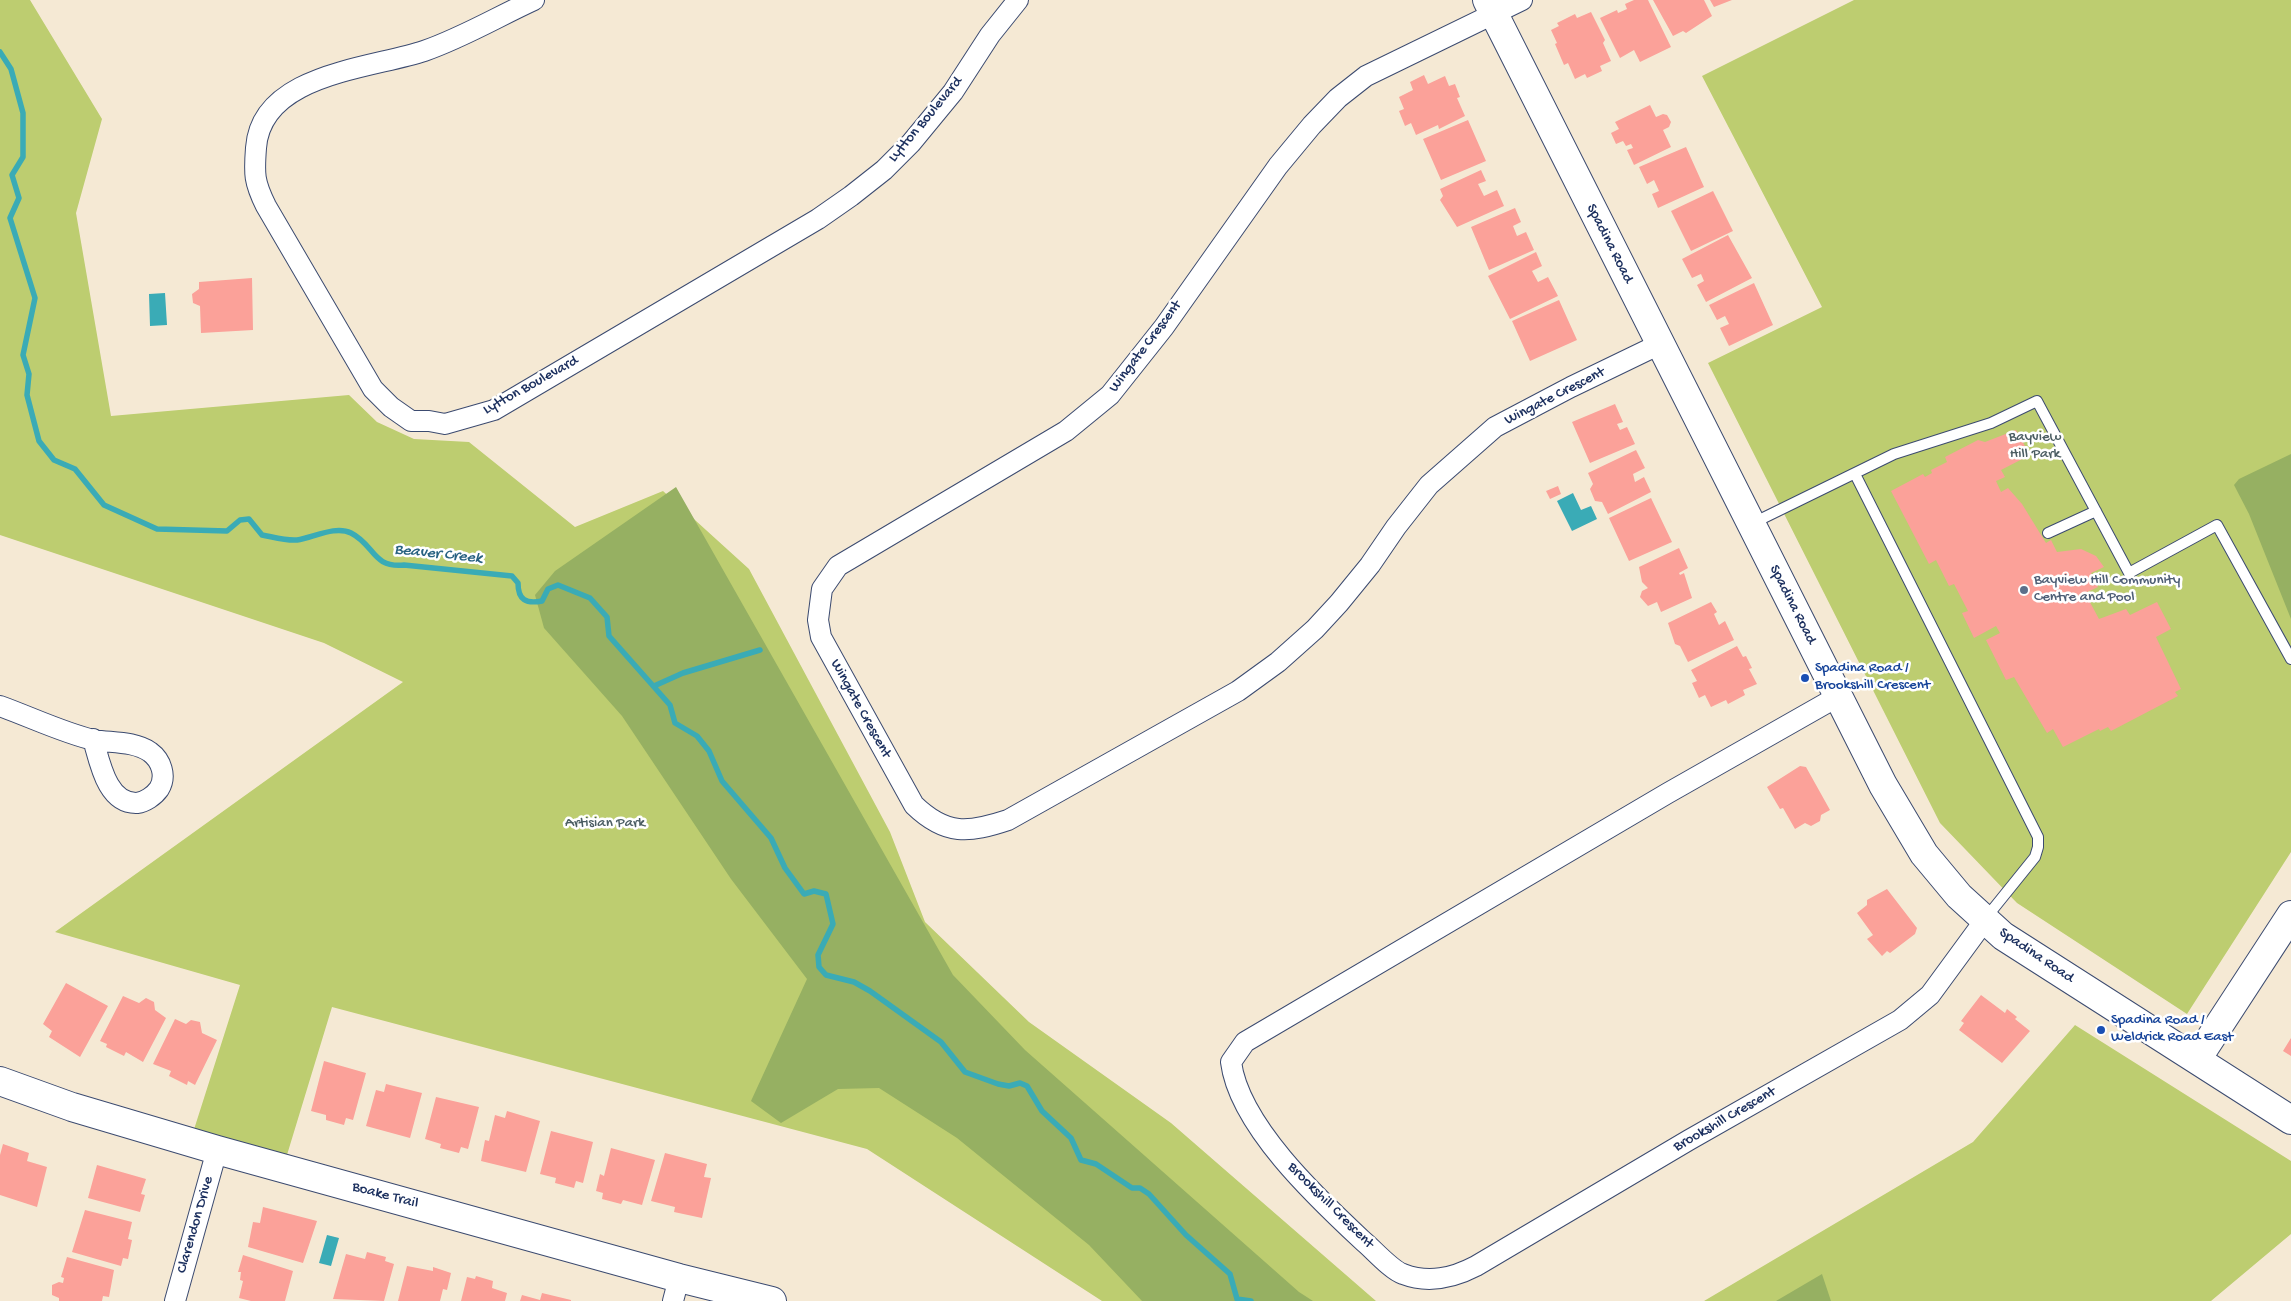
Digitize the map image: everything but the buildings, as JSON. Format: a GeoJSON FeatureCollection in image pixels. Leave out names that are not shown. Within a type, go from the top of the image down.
{"type":"FeatureCollection","features":[{"type":"Feature","properties":{"kind":"street","name":"Lytton Boulevard"},"geometry":{"type":"LineString","coordinates":[[534,0],[451,41],[403,58],[345,72],[287,94],[273,105],[257,135],[253,168],[256,185],[266,206],[373,389],[391,407],[411,421],[429,420],[445,424],[494,410],[818,219],[884,170],[911,143],[953,92],[990,36],[1018,0]]}},
{"type":"Feature","properties":{"kind":"street","name":"Wingate Crescent"},"geometry":{"type":"LineString","coordinates":[[1522,0],[1490,7],[1462,28],[1366,76],[1338,98],[1312,124],[1278,166],[1164,327],[1110,396],[1066,432],[838,566],[822,589],[818,620],[821,637],[914,805],[927,818],[955,829],[979,830],[1008,820],[1238,691],[1278,662],[1339,603],[1370,565],[1396,527],[1429,485],[1496,427],[1571,387],[1660,344]]}},
{"type":"Feature","properties":{"kind":"street","name":"Spadina Road"},"geometry":{"type":"LineString","coordinates":[[1490,7],[1837,697],[1912,838],[1959,896],[2003,936],[2291,1120]]}},
{"type":"Feature","properties":{"kind":"street","name":"Brookshill Crescent"},"geometry":{"type":"LineString","coordinates":[[1837,697],[1660,798],[1245,1042],[1231,1062],[1233,1076],[1237,1089],[1271,1143],[1316,1196],[1402,1274],[1436,1280],[1456,1276],[1900,1020],[1930,995],[1985,920]]}},
{"type":"Feature","properties":{"kind":"street"},"geometry":{"type":"LineString","coordinates":[[0,706],[93,740]]}},
{"type":"Feature","properties":{"kind":"street"},"geometry":{"type":"LineString","coordinates":[[2197,1059],[2291,915]]}},
{"type":"Feature","properties":{"kind":"street","name":"Boake Trail"},"geometry":{"type":"LineString","coordinates":[[0,1082],[72,1108],[676,1289],[772,1301]]}},
{"type":"Feature","properties":{"kind":"street","name":"Clarendon Drive"},"geometry":{"type":"LineString","coordinates":[[175,1301],[217,1150]]}},
{"type":"Feature","properties":{"kind":"lane"},"geometry":{"type":"LineString","coordinates":[[1751,524],[1894,454],[1991,423],[2037,401],[2129,573],[2216,525],[2291,658]]}},
{"type":"Feature","properties":{"kind":"lane"},"geometry":{"type":"LineString","coordinates":[[1855,474],[2038,837],[2038,847],[2034,857],[1985,920]]}},
{"type":"Feature","properties":{"kind":"lane"},"geometry":{"type":"LineString","coordinates":[[2048,533],[2096,511]]}},
{"type":"Feature","properties":{"kind":"green space","name":"Artisian Park"},"geometry":{"type":"Polygon","coordinates":[[[0,0],[30,0],[102,119],[76,213],[111,416],[349,395],[377,422],[414,439],[469,442],[575,527],[663,491],[749,569],[890,832],[925,922],[1029,1022],[1171,1123],[1376,1301],[1102,1301],[867,1149],[332,1007],[283,1168],[190,1142],[240,985],[55,932],[403,682],[324,643],[0,535],[0,0]]]}},
{"type":"Feature","properties":{"kind":"green space","name":"Bayview Hill Park"},"geometry":{"type":"Polygon","coordinates":[[[1854,0],[2291,0],[2291,852],[2187,1014],[2017,903],[1940,823],[1708,363],[1822,307],[1702,76],[1854,0]]]}},
{"type":"Feature","properties":{"kind":"green space"},"geometry":{"type":"Polygon","coordinates":[[[2291,454],[2291,619],[2249,514],[2234,485],[2239,479],[2291,454]]]}},
{"type":"Feature","properties":{"kind":"green space"},"geometry":{"type":"Polygon","coordinates":[[[676,487],[953,975],[1025,1050],[1299,1292],[1313,1301],[1142,1301],[1089,1245],[957,1138],[879,1088],[838,1089],[781,1123],[751,1101],[807,979],[731,879],[622,716],[544,628],[535,595],[555,571],[676,487]]]}},
{"type":"Feature","properties":{"kind":"green space"},"geometry":{"type":"Polygon","coordinates":[[[2075,1025],[2291,1161],[2291,1234],[2211,1301],[1704,1301],[1973,1142],[2075,1025]]]}},
{"type":"Feature","properties":{"kind":"green space"},"geometry":{"type":"Polygon","coordinates":[[[1822,1274],[1831,1301],[1776,1301],[1822,1274]]]}},
{"type":"Feature","properties":{"kind":"water"},"geometry":{"type":"Polygon","coordinates":[[[165,293],[167,325],[150,326],[149,294],[165,293]]]}},
{"type":"Feature","properties":{"kind":"water"},"geometry":{"type":"Polygon","coordinates":[[[1573,493],[1581,510],[1591,506],[1597,519],[1572,531],[1557,501],[1573,493]]]}},
{"type":"Feature","properties":{"kind":"water"},"geometry":{"type":"Polygon","coordinates":[[[327,1235],[339,1238],[331,1266],[319,1263],[327,1235]]]}},
{"type":"Feature","properties":{"kind":"waterway","name":"Beaver Creek"},"geometry":{"type":"LineString","coordinates":[[0,52],[11,69],[23,113],[23,157],[12,175],[19,198],[10,218],[35,298],[23,355],[29,374],[27,395],[39,441],[54,460],[75,469],[104,505],[157,529],[227,531],[240,520],[249,519],[262,535],[284,539],[297,540],[331,531],[345,531],[359,538],[374,555],[386,563],[512,576],[518,583],[521,597],[532,602],[542,601],[548,589],[558,585],[590,598],[607,617],[609,636],[670,705],[675,723],[697,736],[709,751],[722,781],[771,838],[785,868],[804,894],[814,891],[826,894],[833,924],[818,955],[819,967],[826,975],[854,982],[870,991],[941,1042],[965,1072],[998,1084],[1009,1086],[1020,1083],[1027,1086],[1042,1111],[1071,1138],[1081,1160],[1096,1164],[1132,1188],[1140,1188],[1149,1194],[1186,1235],[1230,1274],[1237,1299],[1251,1301]]}},
{"type":"Feature","properties":{"kind":"waterway"},"geometry":{"type":"LineString","coordinates":[[654,686],[683,673],[760,650]]}},
{"type":"Feature","properties":{"kind":"place","name":"Bayview Hill Community Centre and Pool"},"geometry":{"type":"Point","coordinates":[2024,590]}},
{"type":"Feature","properties":{"kind":"place","name":"Spadina Road / Brookshill Crescent"},"geometry":{"type":"Point","coordinates":[1805,678]}},
{"type":"Feature","properties":{"kind":"place","name":"Spadina Road / Weldrick Road East"},"geometry":{"type":"Point","coordinates":[2101,1030]}}]}
